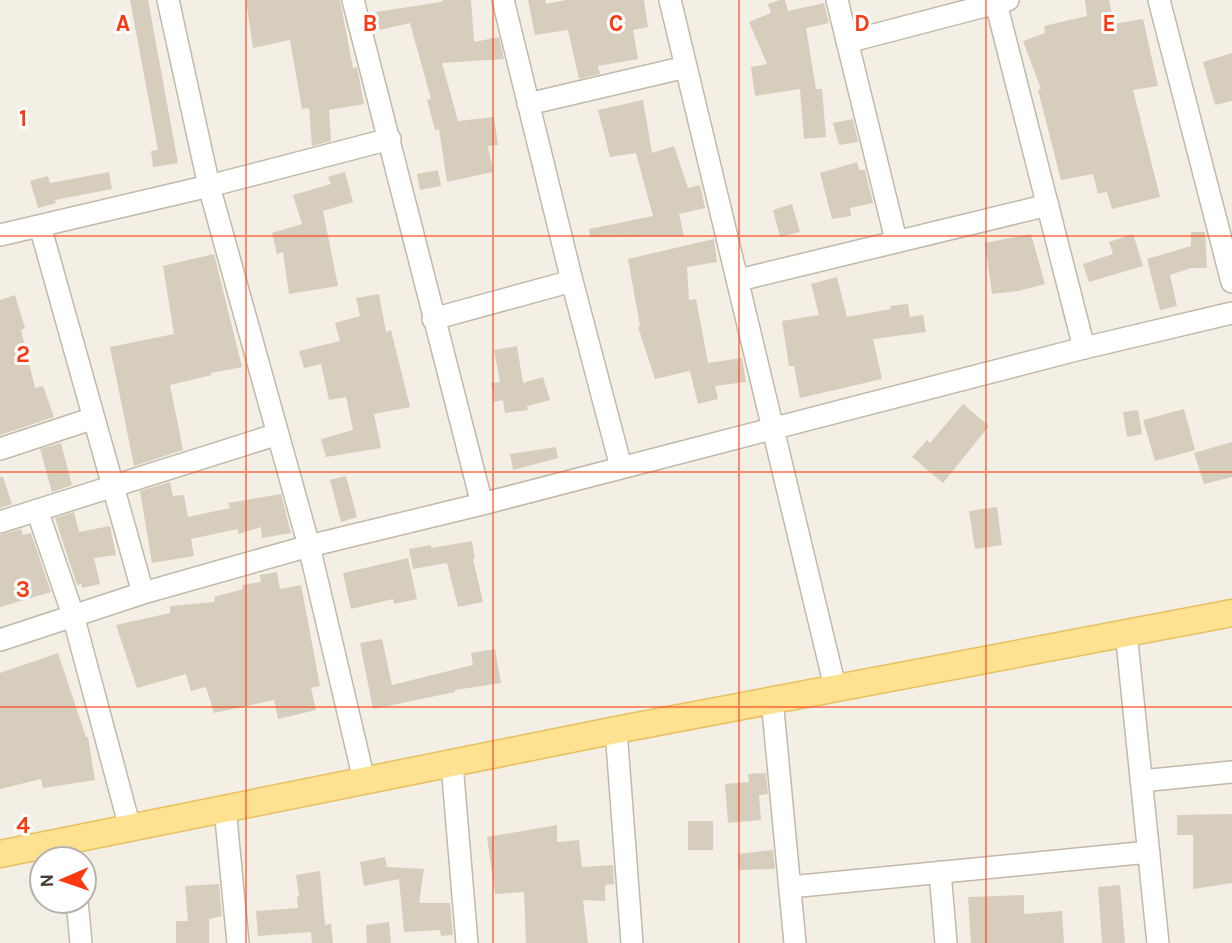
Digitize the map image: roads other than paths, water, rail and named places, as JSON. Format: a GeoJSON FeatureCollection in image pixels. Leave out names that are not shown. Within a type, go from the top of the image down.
{"type":"FeatureCollection","features":[{"type":"Feature","properties":{"kind":"main road"},"geometry":{"type":"LineString","coordinates":[[85,845],[130,828],[225,807],[772,699],[1232,613]]}},
{"type":"Feature","properties":{"kind":"main road"},"geometry":{"type":"LineString","coordinates":[[0,854],[28,852]]}},
{"type":"Feature","properties":{"kind":"street"},"geometry":{"type":"LineString","coordinates":[[168,0],[209,186],[309,546],[364,780]]}},
{"type":"Feature","properties":{"kind":"street"},"geometry":{"type":"LineString","coordinates":[[353,0],[482,504]]}},
{"type":"Feature","properties":{"kind":"street"},"geometry":{"type":"LineString","coordinates":[[503,0],[621,467]]}},
{"type":"Feature","properties":{"kind":"street"},"geometry":{"type":"LineString","coordinates":[[670,0],[835,687]]}},
{"type":"Feature","properties":{"kind":"street"},"geometry":{"type":"LineString","coordinates":[[836,0],[896,240]]}},
{"type":"Feature","properties":{"kind":"street"},"geometry":{"type":"LineString","coordinates":[[1159,0],[1232,282]]}},
{"type":"Feature","properties":{"kind":"street"},"geometry":{"type":"LineString","coordinates":[[847,42],[1002,1],[1048,205],[1084,348]]}},
{"type":"Feature","properties":{"kind":"street"},"geometry":{"type":"LineString","coordinates":[[528,104],[686,67]]}},
{"type":"Feature","properties":{"kind":"street"},"geometry":{"type":"LineString","coordinates":[[0,235],[209,186],[390,139]]}},
{"type":"Feature","properties":{"kind":"street"},"geometry":{"type":"LineString","coordinates":[[739,280],[1048,205]]}},
{"type":"Feature","properties":{"kind":"street"},"geometry":{"type":"LineString","coordinates":[[40,226],[143,593]]}},
{"type":"Feature","properties":{"kind":"street"},"geometry":{"type":"LineString","coordinates":[[433,318],[572,281]]}},
{"type":"Feature","properties":{"kind":"street"},"geometry":{"type":"LineString","coordinates":[[0,640],[143,593],[309,546],[482,504],[1084,348],[1232,313]]}},
{"type":"Feature","properties":{"kind":"street"},"geometry":{"type":"LineString","coordinates":[[0,449],[94,418]]}},
{"type":"Feature","properties":{"kind":"street"},"geometry":{"type":"LineString","coordinates":[[0,522],[278,434]]}},
{"type":"Feature","properties":{"kind":"street"},"geometry":{"type":"LineString","coordinates":[[37,510],[73,615],[130,828]]}},
{"type":"Feature","properties":{"kind":"street"},"geometry":{"type":"LineString","coordinates":[[1126,632],[1158,943]]}},
{"type":"Feature","properties":{"kind":"street"},"geometry":{"type":"LineString","coordinates":[[772,699],[795,943]]}},
{"type":"Feature","properties":{"kind":"street"},"geometry":{"type":"LineString","coordinates":[[615,730],[632,943]]}},
{"type":"Feature","properties":{"kind":"street"},"geometry":{"type":"LineString","coordinates":[[452,764],[467,943]]}},
{"type":"Feature","properties":{"kind":"street"},"geometry":{"type":"LineString","coordinates":[[1141,781],[1232,772]]}},
{"type":"Feature","properties":{"kind":"street"},"geometry":{"type":"LineString","coordinates":[[225,807],[238,943]]}},
{"type":"Feature","properties":{"kind":"street"},"geometry":{"type":"LineString","coordinates":[[790,887],[1149,852]]}},
{"type":"Feature","properties":{"kind":"street"},"geometry":{"type":"LineString","coordinates":[[940,872],[946,943]]}},
{"type":"Feature","properties":{"kind":"street"},"geometry":{"type":"LineString","coordinates":[[78,915],[81,943]]}}]}
